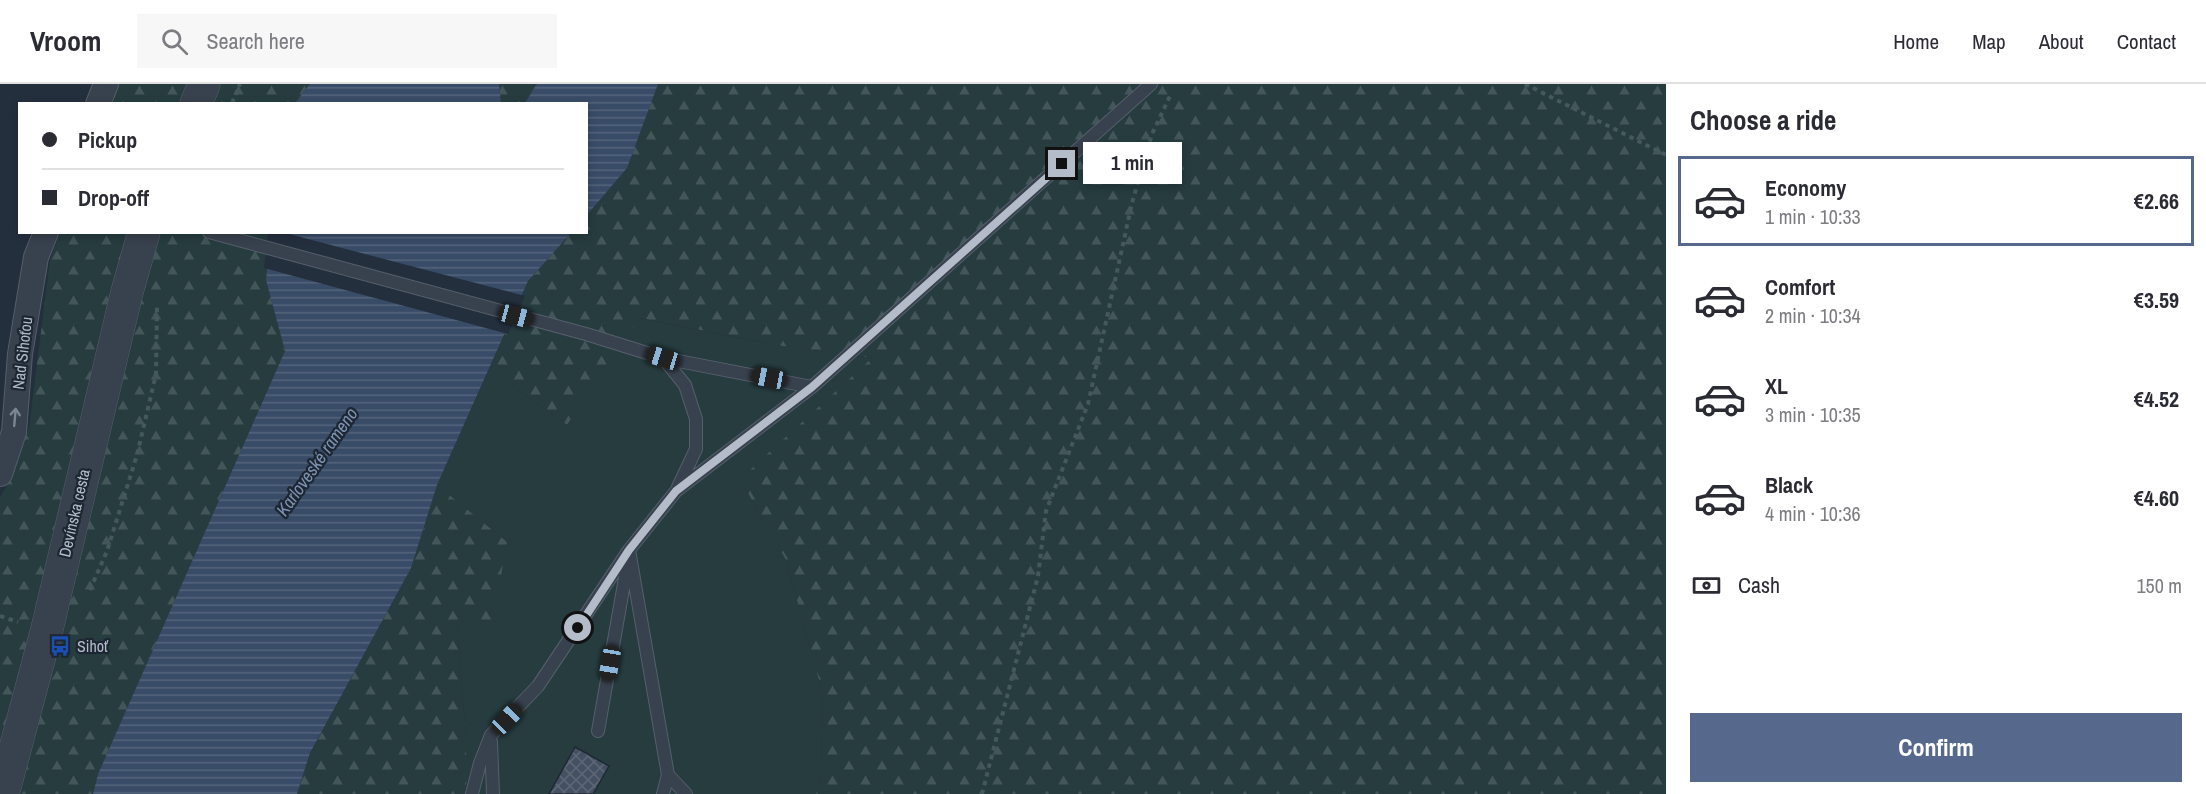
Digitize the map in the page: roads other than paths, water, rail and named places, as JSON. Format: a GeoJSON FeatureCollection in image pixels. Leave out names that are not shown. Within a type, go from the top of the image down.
{"type":"FeatureCollection","features":[{"type":"Feature","properties":{"kind":"street"},"geometry":{"type":"LineString","coordinates":[[99,102],[106,84]]}},
{"type":"Feature","properties":{"kind":"street"},"geometry":{"type":"LineString","coordinates":[[197,102],[204,84]]}},
{"type":"Feature","properties":{"kind":"street","name":"Nad Sihoťou"},"geometry":{"type":"LineString","coordinates":[[0,474],[14,432],[21,346],[36,257],[45,234]]}},
{"type":"Feature","properties":{"kind":"street","name":"Devínska cesta"},"geometry":{"type":"LineString","coordinates":[[3,794],[47,629],[121,315],[143,234]]}},
{"type":"Feature","properties":{"kind":"lane"},"geometry":{"type":"LineString","coordinates":[[676,491],[812,387],[1151,84]]}},
{"type":"Feature","properties":{"kind":"lane"},"geometry":{"type":"LineString","coordinates":[[213,234],[585,334],[663,358],[812,387]]}},
{"type":"Feature","properties":{"kind":"lane"},"geometry":{"type":"LineString","coordinates":[[472,794],[480,763],[491,735],[538,686],[629,550],[676,491],[696,449],[696,419],[685,385],[663,358]]}},
{"type":"Feature","properties":{"kind":"lane"},"geometry":{"type":"LineString","coordinates":[[598,731],[629,550]]}},
{"type":"Feature","properties":{"kind":"lane"},"geometry":{"type":"LineString","coordinates":[[629,550],[668,774],[663,794]]}},
{"type":"Feature","properties":{"kind":"lane"},"geometry":{"type":"LineString","coordinates":[[491,735],[493,794]]}},
{"type":"Feature","properties":{"kind":"lane"},"geometry":{"type":"LineString","coordinates":[[668,774],[686,794]]}},
{"type":"Feature","properties":{"kind":"water"},"geometry":{"type":"Polygon","coordinates":[[[310,84],[499,84],[501,102],[296,102],[310,84]]]}},
{"type":"Feature","properties":{"kind":"water"},"geometry":{"type":"Polygon","coordinates":[[[537,84],[658,84],[627,168],[588,214],[588,102],[526,102],[537,84]]]}},
{"type":"Feature","properties":{"kind":"water","name":"Karloveské rameno"},"geometry":{"type":"Polygon","coordinates":[[[271,234],[570,234],[528,281],[437,485],[411,568],[310,753],[297,794],[93,794],[98,774],[285,351],[266,280],[271,234]]]}},
{"type":"Feature","properties":{"kind":"place","name":"Sihoť"},"geometry":{"type":"Point","coordinates":[60,646]}}]}
